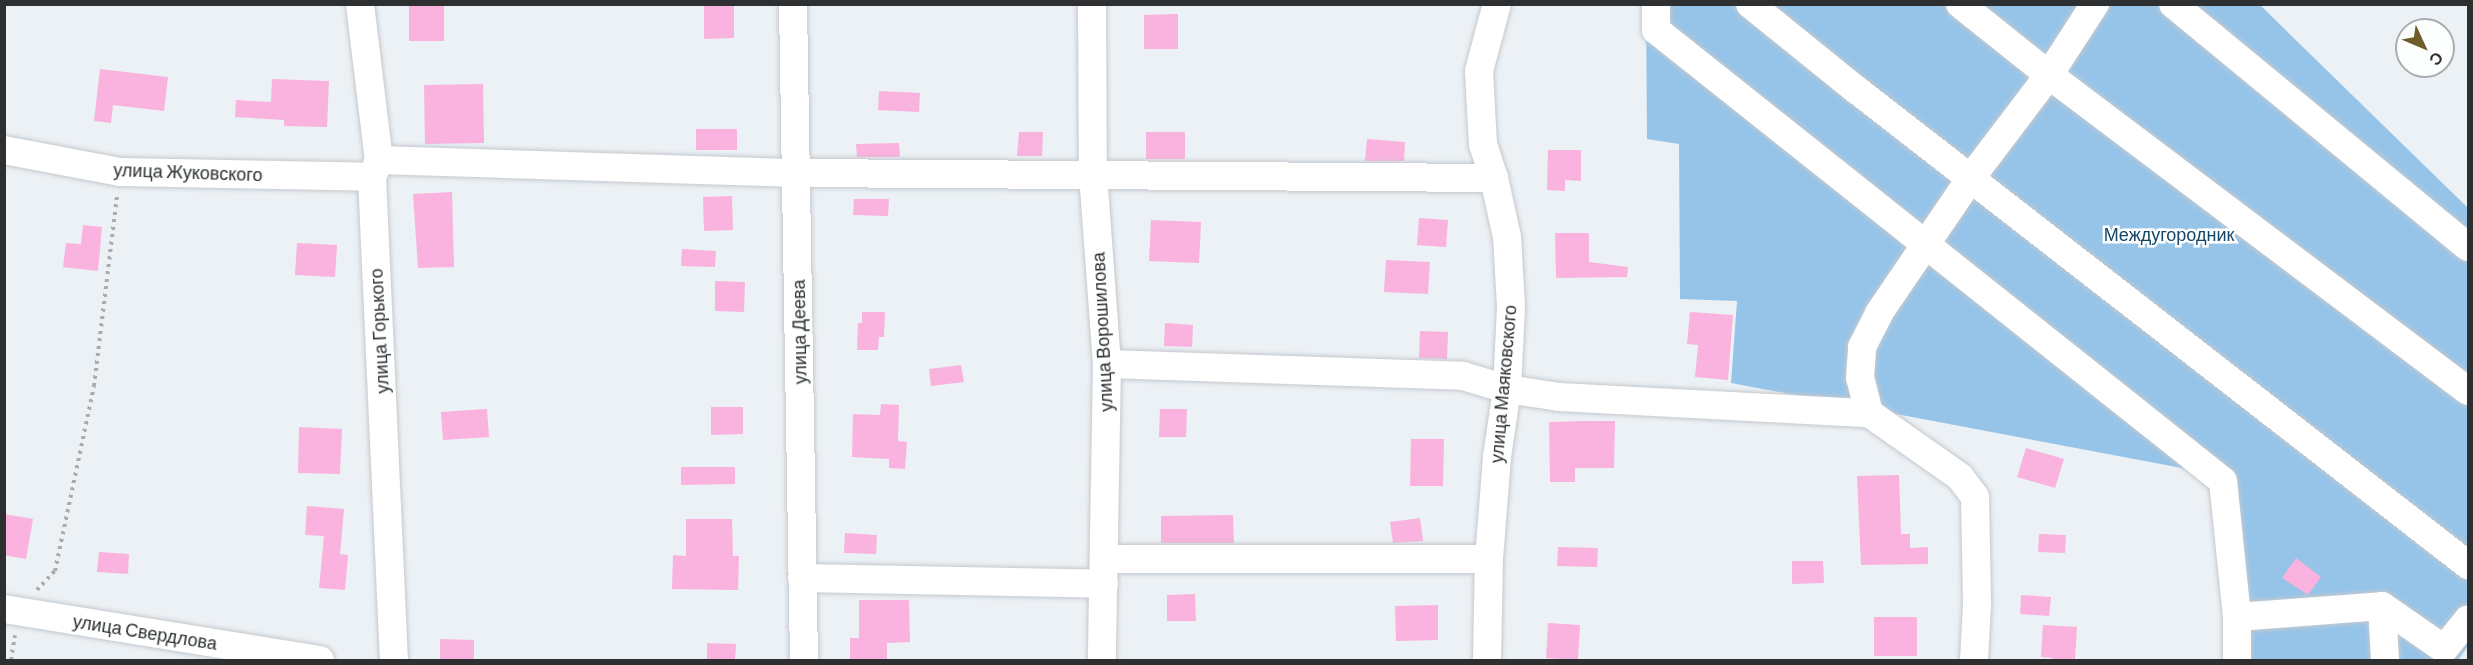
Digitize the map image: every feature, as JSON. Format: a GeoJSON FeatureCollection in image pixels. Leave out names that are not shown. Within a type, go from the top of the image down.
{"type":"FeatureCollection","features":[{"type":"Feature","properties":{"kind":"street","name":"улица Горького"},"geometry":{"type":"LineString","coordinates":[[360,4],[376,168],[394,660]]}},
{"type":"Feature","properties":{"kind":"street","name":"улица Деева"},"geometry":{"type":"LineString","coordinates":[[793,4],[804,660]]}},
{"type":"Feature","properties":{"kind":"street","name":"улица Ворошилова"},"geometry":{"type":"LineString","coordinates":[[1092,4],[1093,174],[1107,364],[1102,660]]}},
{"type":"Feature","properties":{"kind":"street","name":"улица Маяковского"},"geometry":{"type":"LineString","coordinates":[[1487,660],[1489,558],[1497,457],[1506,389],[1511,306],[1507,237],[1494,178],[1483,145],[1479,71],[1497,4]]}},
{"type":"Feature","properties":{"kind":"street"},"geometry":{"type":"LineString","coordinates":[[1656,4],[1656,30],[2223,480],[2237,617],[2237,660]]}},
{"type":"Feature","properties":{"kind":"street"},"geometry":{"type":"LineString","coordinates":[[1750,4],[1970,179],[2469,565]]}},
{"type":"Feature","properties":{"kind":"street"},"geometry":{"type":"LineString","coordinates":[[1960,4],[2049,75],[2469,391]]}},
{"type":"Feature","properties":{"kind":"street"},"geometry":{"type":"LineString","coordinates":[[1869,413],[1860,378],[1862,347],[1879,313],[1970,179],[2049,75],[2095,4]]}},
{"type":"Feature","properties":{"kind":"street"},"geometry":{"type":"LineString","coordinates":[[2173,4],[2469,248]]}},
{"type":"Feature","properties":{"kind":"street","name":"улица Жуковского"},"geometry":{"type":"LineString","coordinates":[[4,150],[120,172],[376,168],[1494,178]]}},
{"type":"Feature","properties":{"kind":"street"},"geometry":{"type":"LineString","coordinates":[[1107,364],[1463,376],[1506,389],[1559,397],[1869,413],[1960,477],[1976,497],[1977,605],[1974,660]]}},
{"type":"Feature","properties":{"kind":"street"},"geometry":{"type":"LineString","coordinates":[[802,578],[1104,572],[1489,558]]}},
{"type":"Feature","properties":{"kind":"street"},"geometry":{"type":"LineString","coordinates":[[2237,617],[2382,606],[2444,649],[2469,619]]}},
{"type":"Feature","properties":{"kind":"street"},"geometry":{"type":"LineString","coordinates":[[2382,606],[2385,660]]}},
{"type":"Feature","properties":{"kind":"street","name":"улица Свердлова"},"geometry":{"type":"LineString","coordinates":[[11,610],[320,660]]}},
{"type":"Feature","properties":{"kind":"path"},"geometry":{"type":"LineString","coordinates":[[11,660],[11,610],[55,571],[94,386],[120,172]]}},
{"type":"Feature","properties":{"kind":"green space","name":"Междугородник"},"geometry":{"type":"Polygon","coordinates":[[[1646,5],[2260,5],[2468,208],[2468,646],[2458,660],[2244,660],[2235,478],[1731,383],[1737,301],[1680,299],[1679,144],[1647,139],[1646,5]]]}},
{"type":"Feature","properties":{"kind":"building"},"geometry":{"type":"Polygon","coordinates":[[[409,4],[444,4],[444,41],[409,41],[409,4]]]}},
{"type":"Feature","properties":{"kind":"building"},"geometry":{"type":"Polygon","coordinates":[[[704,4],[734,4],[734,38],[704,39],[704,4]]]}},
{"type":"Feature","properties":{"kind":"building"},"geometry":{"type":"Polygon","coordinates":[[[1178,14],[1178,49],[1144,49],[1144,15],[1178,14]]]}},
{"type":"Feature","properties":{"kind":"building"},"geometry":{"type":"Polygon","coordinates":[[[100,69],[168,77],[164,111],[113,105],[111,123],[94,121],[100,69]]]}},
{"type":"Feature","properties":{"kind":"building"},"geometry":{"type":"Polygon","coordinates":[[[272,79],[329,81],[327,127],[284,126],[284,120],[235,117],[236,100],[271,102],[272,79]]]}},
{"type":"Feature","properties":{"kind":"building"},"geometry":{"type":"Polygon","coordinates":[[[483,84],[484,143],[425,144],[424,85],[483,84]]]}},
{"type":"Feature","properties":{"kind":"building"},"geometry":{"type":"Polygon","coordinates":[[[879,91],[920,93],[919,112],[878,110],[879,91]]]}},
{"type":"Feature","properties":{"kind":"building"},"geometry":{"type":"Polygon","coordinates":[[[696,129],[737,129],[737,150],[696,150],[696,129]]]}},
{"type":"Feature","properties":{"kind":"building"},"geometry":{"type":"Polygon","coordinates":[[[1019,132],[1043,132],[1042,156],[1017,156],[1019,132]]]}},
{"type":"Feature","properties":{"kind":"building"},"geometry":{"type":"Polygon","coordinates":[[[1146,132],[1185,132],[1185,159],[1146,159],[1146,132]]]}},
{"type":"Feature","properties":{"kind":"building"},"geometry":{"type":"Polygon","coordinates":[[[1367,139],[1405,142],[1404,161],[1365,161],[1367,139]]]}},
{"type":"Feature","properties":{"kind":"building"},"geometry":{"type":"Polygon","coordinates":[[[899,143],[900,157],[857,157],[856,144],[899,143]]]}},
{"type":"Feature","properties":{"kind":"building"},"geometry":{"type":"Polygon","coordinates":[[[1548,150],[1581,150],[1581,181],[1565,180],[1565,191],[1547,190],[1548,150]]]}},
{"type":"Feature","properties":{"kind":"building"},"geometry":{"type":"Polygon","coordinates":[[[452,192],[454,267],[418,268],[413,194],[452,192]]]}},
{"type":"Feature","properties":{"kind":"building"},"geometry":{"type":"Polygon","coordinates":[[[732,196],[733,230],[704,231],[703,197],[732,196]]]}},
{"type":"Feature","properties":{"kind":"building"},"geometry":{"type":"Polygon","coordinates":[[[854,199],[889,199],[888,216],[853,215],[854,199]]]}},
{"type":"Feature","properties":{"kind":"building"},"geometry":{"type":"Polygon","coordinates":[[[1419,218],[1448,220],[1446,247],[1417,245],[1419,218]]]}},
{"type":"Feature","properties":{"kind":"building"},"geometry":{"type":"Polygon","coordinates":[[[1151,220],[1201,222],[1199,263],[1149,261],[1151,220]]]}},
{"type":"Feature","properties":{"kind":"building"},"geometry":{"type":"Polygon","coordinates":[[[83,225],[102,227],[98,271],[63,267],[66,243],[81,244],[83,225]]]}},
{"type":"Feature","properties":{"kind":"building"},"geometry":{"type":"Polygon","coordinates":[[[1555,233],[1589,233],[1589,262],[1628,267],[1627,277],[1556,278],[1555,233]]]}},
{"type":"Feature","properties":{"kind":"building"},"geometry":{"type":"Polygon","coordinates":[[[297,243],[337,245],[335,277],[295,275],[297,243]]]}},
{"type":"Feature","properties":{"kind":"building"},"geometry":{"type":"Polygon","coordinates":[[[682,249],[716,251],[715,267],[681,266],[682,249]]]}},
{"type":"Feature","properties":{"kind":"building"},"geometry":{"type":"Polygon","coordinates":[[[1386,260],[1430,262],[1428,294],[1384,292],[1386,260]]]}},
{"type":"Feature","properties":{"kind":"building"},"geometry":{"type":"Polygon","coordinates":[[[715,281],[745,282],[744,312],[715,311],[715,281]]]}},
{"type":"Feature","properties":{"kind":"building"},"geometry":{"type":"Polygon","coordinates":[[[862,312],[885,312],[884,337],[879,337],[878,350],[857,350],[858,323],[862,323],[862,312]]]}},
{"type":"Feature","properties":{"kind":"building"},"geometry":{"type":"Polygon","coordinates":[[[1690,312],[1733,315],[1728,380],[1695,377],[1698,345],[1687,344],[1690,312]]]}},
{"type":"Feature","properties":{"kind":"building"},"geometry":{"type":"Polygon","coordinates":[[[1165,323],[1193,325],[1192,347],[1164,346],[1165,323]]]}},
{"type":"Feature","properties":{"kind":"building"},"geometry":{"type":"Polygon","coordinates":[[[1420,331],[1448,332],[1447,359],[1419,358],[1420,331]]]}},
{"type":"Feature","properties":{"kind":"building"},"geometry":{"type":"Polygon","coordinates":[[[961,365],[964,382],[931,386],[929,369],[961,365]]]}},
{"type":"Feature","properties":{"kind":"building"},"geometry":{"type":"Polygon","coordinates":[[[881,404],[899,405],[898,441],[907,442],[905,469],[889,468],[889,459],[852,457],[853,414],[880,415],[881,404]]]}},
{"type":"Feature","properties":{"kind":"building"},"geometry":{"type":"Polygon","coordinates":[[[711,407],[743,407],[743,434],[711,435],[711,407]]]}},
{"type":"Feature","properties":{"kind":"building"},"geometry":{"type":"Polygon","coordinates":[[[487,409],[489,437],[443,440],[441,412],[487,409]]]}},
{"type":"Feature","properties":{"kind":"building"},"geometry":{"type":"Polygon","coordinates":[[[1160,409],[1187,409],[1186,437],[1159,437],[1160,409]]]}},
{"type":"Feature","properties":{"kind":"building"},"geometry":{"type":"Polygon","coordinates":[[[1615,421],[1614,468],[1575,468],[1575,482],[1550,482],[1549,422],[1615,421]]]}},
{"type":"Feature","properties":{"kind":"building"},"geometry":{"type":"Polygon","coordinates":[[[299,427],[342,429],[340,474],[298,473],[299,427]]]}},
{"type":"Feature","properties":{"kind":"building"},"geometry":{"type":"Polygon","coordinates":[[[1411,439],[1444,439],[1443,486],[1410,486],[1411,439]]]}},
{"type":"Feature","properties":{"kind":"building"},"geometry":{"type":"Polygon","coordinates":[[[2026,448],[2064,459],[2055,488],[2017,477],[2026,448]]]}},
{"type":"Feature","properties":{"kind":"building"},"geometry":{"type":"Polygon","coordinates":[[[681,467],[735,467],[735,484],[681,485],[681,467]]]}},
{"type":"Feature","properties":{"kind":"building"},"geometry":{"type":"Polygon","coordinates":[[[1899,475],[1901,534],[1910,534],[1910,548],[1928,547],[1928,564],[1861,565],[1857,476],[1899,475]]]}},
{"type":"Feature","properties":{"kind":"building"},"geometry":{"type":"Polygon","coordinates":[[[307,506],[344,509],[340,554],[348,555],[345,590],[319,588],[324,536],[305,535],[307,506]]]}},
{"type":"Feature","properties":{"kind":"building"},"geometry":{"type":"Polygon","coordinates":[[[4,514],[33,519],[26,559],[4,555],[4,514]]]}},
{"type":"Feature","properties":{"kind":"building"},"geometry":{"type":"Polygon","coordinates":[[[1233,515],[1234,543],[1161,543],[1161,516],[1233,515]]]}},
{"type":"Feature","properties":{"kind":"building"},"geometry":{"type":"Polygon","coordinates":[[[1420,518],[1423,541],[1393,543],[1390,522],[1420,518]]]}},
{"type":"Feature","properties":{"kind":"building"},"geometry":{"type":"Polygon","coordinates":[[[686,519],[732,519],[733,556],[739,556],[738,590],[672,589],[673,555],[686,556],[686,519]]]}},
{"type":"Feature","properties":{"kind":"building"},"geometry":{"type":"Polygon","coordinates":[[[845,533],[877,535],[876,554],[844,553],[845,533]]]}},
{"type":"Feature","properties":{"kind":"building"},"geometry":{"type":"Polygon","coordinates":[[[2039,534],[2066,535],[2065,553],[2038,552],[2039,534]]]}},
{"type":"Feature","properties":{"kind":"building"},"geometry":{"type":"Polygon","coordinates":[[[1558,547],[1598,548],[1597,567],[1557,566],[1558,547]]]}},
{"type":"Feature","properties":{"kind":"building"},"geometry":{"type":"Polygon","coordinates":[[[99,552],[129,554],[128,574],[97,572],[99,552]]]}},
{"type":"Feature","properties":{"kind":"building"},"geometry":{"type":"Polygon","coordinates":[[[2296,558],[2321,577],[2308,595],[2282,578],[2296,558]]]}},
{"type":"Feature","properties":{"kind":"building"},"geometry":{"type":"Polygon","coordinates":[[[1792,561],[1823,561],[1824,583],[1792,584],[1792,561]]]}},
{"type":"Feature","properties":{"kind":"building"},"geometry":{"type":"Polygon","coordinates":[[[1195,594],[1196,621],[1167,621],[1167,595],[1195,594]]]}},
{"type":"Feature","properties":{"kind":"building"},"geometry":{"type":"Polygon","coordinates":[[[2021,595],[2051,597],[2049,616],[2020,614],[2021,595]]]}},
{"type":"Feature","properties":{"kind":"building"},"geometry":{"type":"Polygon","coordinates":[[[859,600],[909,600],[910,642],[887,643],[887,660],[850,660],[850,638],[859,638],[859,600]]]}},
{"type":"Feature","properties":{"kind":"building"},"geometry":{"type":"Polygon","coordinates":[[[1438,605],[1438,640],[1396,641],[1395,606],[1438,605]]]}},
{"type":"Feature","properties":{"kind":"building"},"geometry":{"type":"Polygon","coordinates":[[[1874,617],[1917,617],[1917,656],[1874,656],[1874,617]]]}},
{"type":"Feature","properties":{"kind":"building"},"geometry":{"type":"Polygon","coordinates":[[[1548,623],[1580,625],[1578,660],[1546,658],[1548,623]]]}},
{"type":"Feature","properties":{"kind":"building"},"geometry":{"type":"Polygon","coordinates":[[[2043,625],[2077,627],[2075,660],[2052,660],[2052,658],[2041,657],[2043,625]]]}},
{"type":"Feature","properties":{"kind":"building"},"geometry":{"type":"Polygon","coordinates":[[[440,639],[474,640],[474,660],[440,660],[440,639]]]}},
{"type":"Feature","properties":{"kind":"building"},"geometry":{"type":"Polygon","coordinates":[[[707,643],[736,644],[735,660],[707,660],[707,643]]]}}]}
